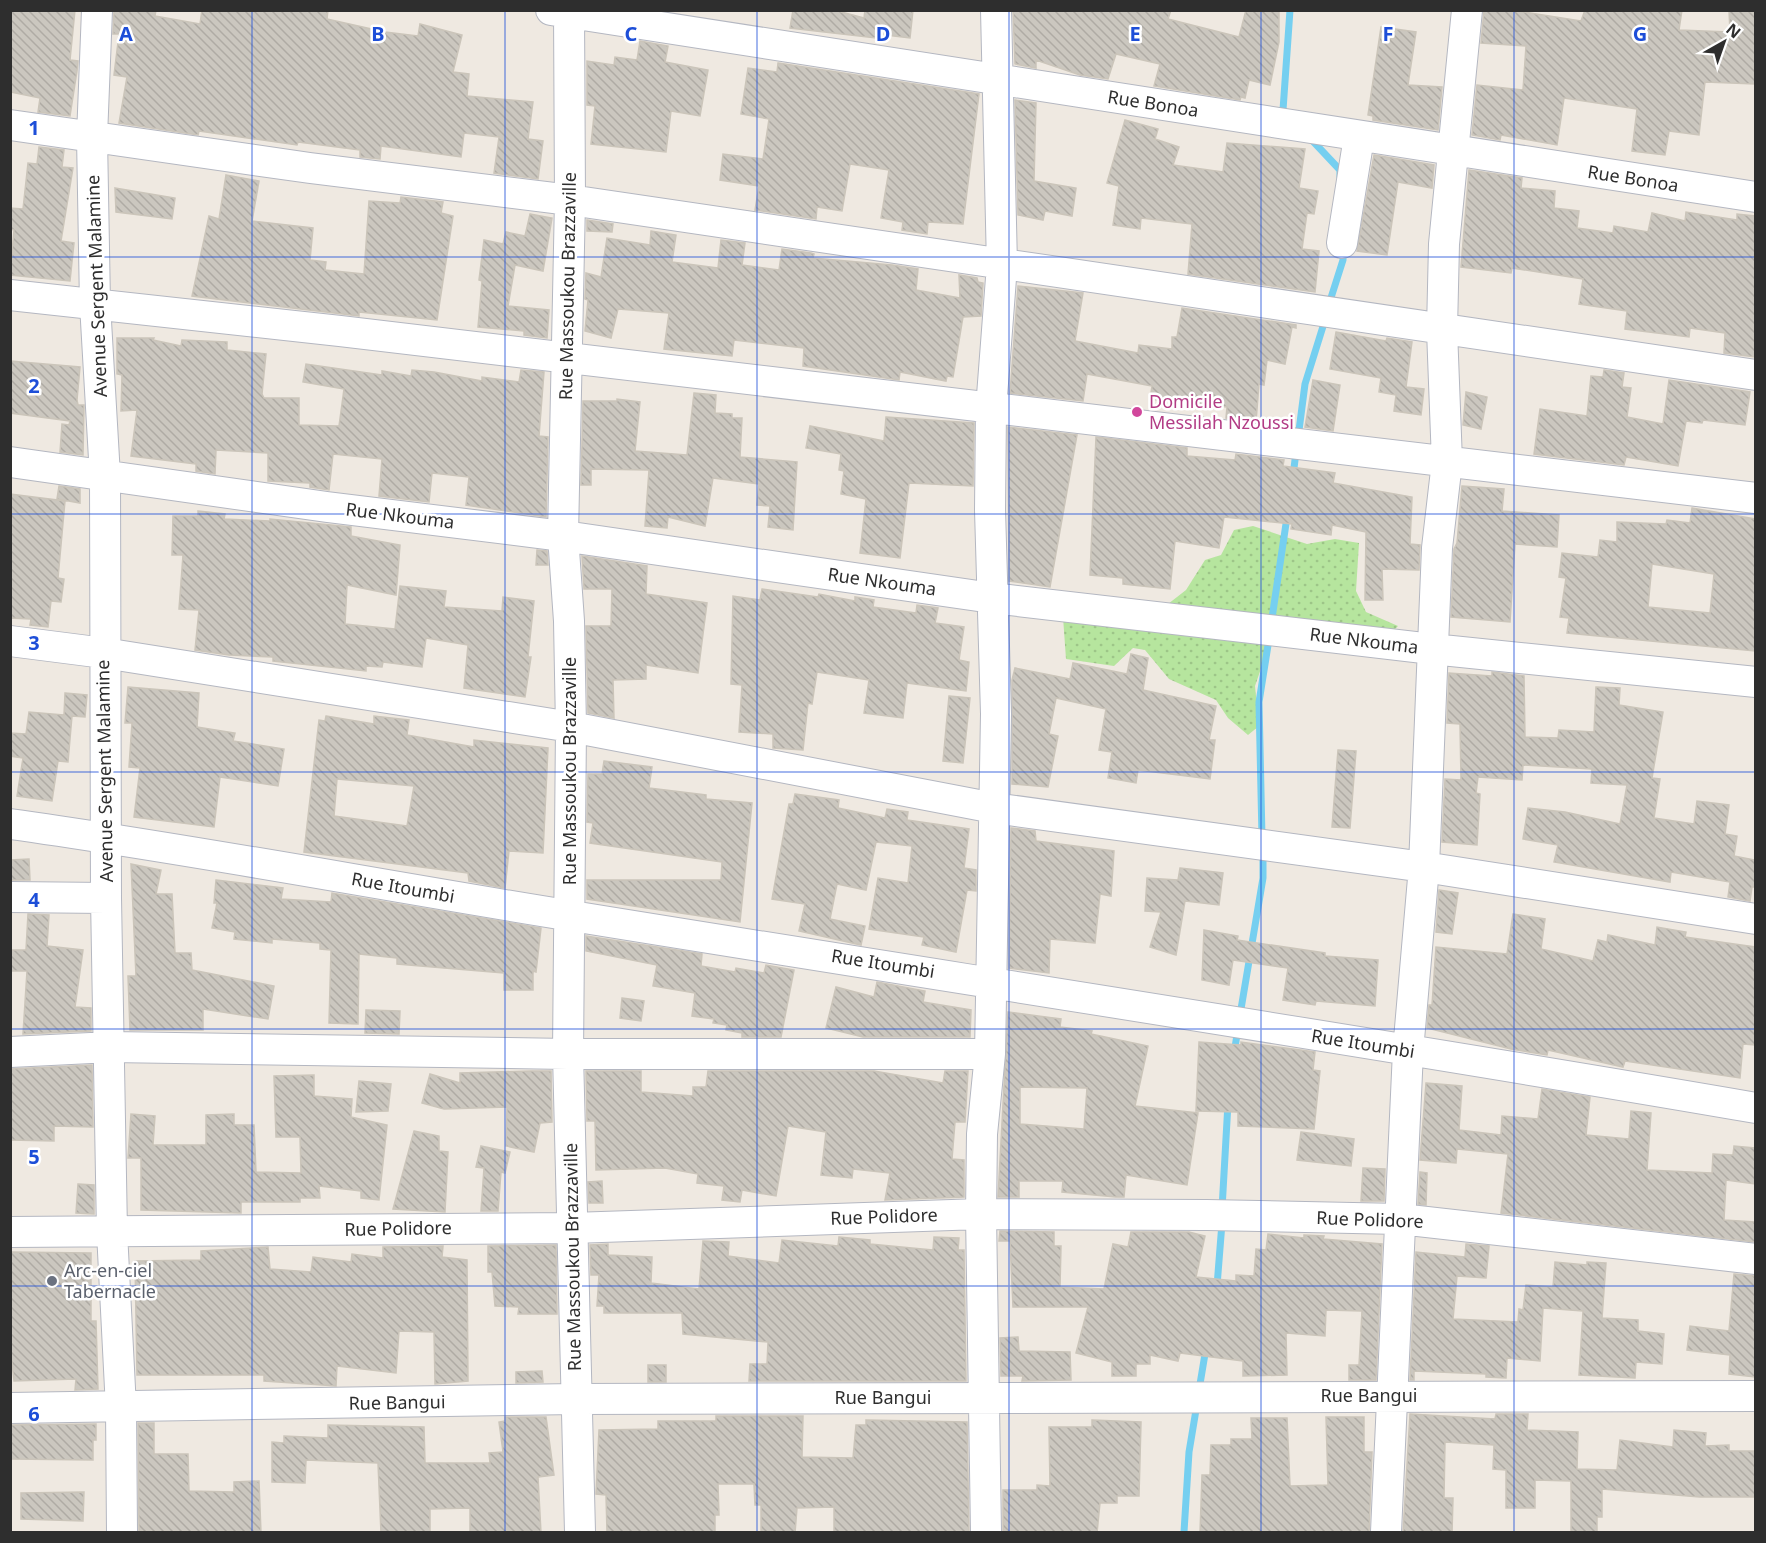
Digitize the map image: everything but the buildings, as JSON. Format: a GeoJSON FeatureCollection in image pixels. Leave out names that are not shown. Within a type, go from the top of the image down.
{"type":"FeatureCollection","features":[{"type":"Feature","properties":{"kind":"street","name":"Avenue Sergent Malamine"},"geometry":{"type":"LineString","coordinates":[[97,10],[92,137],[95,304],[105,476],[106,898],[111,1047],[112,1232],[121,1408],[122,1533]]}},
{"type":"Feature","properties":{"kind":"street"},"geometry":{"type":"LineString","coordinates":[[986,1533],[981,1214],[982,1134],[990,1054],[996,714],[992,598],[991,409],[1002,265],[996,10]]}},
{"type":"Feature","properties":{"kind":"street"},"geometry":{"type":"LineString","coordinates":[[1386,1533],[1408,1052],[1424,867],[1437,548],[1447,462],[1442,330],[1444,243],[1455,152],[1467,10]]}},
{"type":"Feature","properties":{"kind":"street","name":"Rue Bonoa"},"geometry":{"type":"LineString","coordinates":[[563,11],[1755,197]]}},
{"type":"Feature","properties":{"kind":"street","name":"Rue Massoukou Brazzaville"},"geometry":{"type":"LineString","coordinates":[[563,11],[570,200],[563,536],[569,621],[571,726],[568,1054],[580,1533]]}},
{"type":"Feature","properties":{"kind":"street"},"geometry":{"type":"LineString","coordinates":[[10,125],[310,168],[570,200],[1755,375]]}},
{"type":"Feature","properties":{"kind":"street"},"geometry":{"type":"LineString","coordinates":[[1342,243],[1359,137]]}},
{"type":"Feature","properties":{"kind":"street"},"geometry":{"type":"LineString","coordinates":[[10,296],[95,304],[1755,498]]}},
{"type":"Feature","properties":{"kind":"street","name":"Rue Nkouma"},"geometry":{"type":"LineString","coordinates":[[10,462],[563,536],[992,598],[1432,649],[1755,682]]}},
{"type":"Feature","properties":{"kind":"street"},"geometry":{"type":"LineString","coordinates":[[10,641],[104,653],[571,726],[994,808],[1424,867],[1755,920]]}},
{"type":"Feature","properties":{"kind":"street","name":"Rue Itoumbi"},"geometry":{"type":"LineString","coordinates":[[10,824],[106,837],[571,916],[990,981],[1755,1108]]}},
{"type":"Feature","properties":{"kind":"street"},"geometry":{"type":"LineString","coordinates":[[10,897],[106,898]]}},
{"type":"Feature","properties":{"kind":"street"},"geometry":{"type":"LineString","coordinates":[[10,1052],[111,1047],[568,1054],[990,1054]]}},
{"type":"Feature","properties":{"kind":"street","name":"Rue Polidore"},"geometry":{"type":"LineString","coordinates":[[10,1232],[572,1228],[981,1214],[1400,1219],[1755,1258]]}},
{"type":"Feature","properties":{"kind":"street","name":"Rue Bangui"},"geometry":{"type":"LineString","coordinates":[[10,1408],[576,1399],[1755,1396]]}},
{"type":"Feature","properties":{"kind":"green space"},"geometry":{"type":"Polygon","coordinates":[[[1253,526],[1307,544],[1335,539],[1359,543],[1356,591],[1366,612],[1398,626],[1388,636],[1276,625],[1255,686],[1259,726],[1248,735],[1228,718],[1216,700],[1169,679],[1145,650],[1133,648],[1114,666],[1066,659],[1063,617],[1168,604],[1186,590],[1205,560],[1221,555],[1234,530],[1253,526]]]}},
{"type":"Feature","properties":{"kind":"waterway"},"geometry":{"type":"LineString","coordinates":[[1287,114],[1283,110],[1290,10]]}},
{"type":"Feature","properties":{"kind":"waterway"},"geometry":{"type":"LineString","coordinates":[[1309,137],[1340,170],[1340,177]]}},
{"type":"Feature","properties":{"kind":"waterway"},"geometry":{"type":"LineString","coordinates":[[1329,304],[1343,260],[1343,251]]}},
{"type":"Feature","properties":{"kind":"waterway"},"geometry":{"type":"LineString","coordinates":[[1298,438],[1305,384],[1325,320]]}},
{"type":"Feature","properties":{"kind":"waterway"},"geometry":{"type":"LineString","coordinates":[[1293,476],[1296,452]]}},
{"type":"Feature","properties":{"kind":"waterway"},"geometry":{"type":"LineString","coordinates":[[1271,625],[1287,517]]}},
{"type":"Feature","properties":{"kind":"waterway"},"geometry":{"type":"LineString","coordinates":[[1262,837],[1259,702],[1269,639]]}},
{"type":"Feature","properties":{"kind":"waterway"},"geometry":{"type":"LineString","coordinates":[[1240,1015],[1263,878],[1263,851]]}},
{"type":"Feature","properties":{"kind":"waterway"},"geometry":{"type":"LineString","coordinates":[[1234,1053],[1238,1029]]}},
{"type":"Feature","properties":{"kind":"waterway"},"geometry":{"type":"LineString","coordinates":[[1222,1209],[1228,1103]]}},
{"type":"Feature","properties":{"kind":"waterway"},"geometry":{"type":"LineString","coordinates":[[1217,1286],[1222,1223]]}},
{"type":"Feature","properties":{"kind":"waterway"},"geometry":{"type":"LineString","coordinates":[[1199,1390],[1206,1348]]}},
{"type":"Feature","properties":{"kind":"waterway"},"geometry":{"type":"LineString","coordinates":[[1184,1532],[1189,1452],[1197,1404]]}},
{"type":"Feature","properties":{"kind":"place","name":"Domicile Messilah Nzoussi"},"geometry":{"type":"Point","coordinates":[1137,412]}},
{"type":"Feature","properties":{"kind":"place","name":"Arc-en-ciel Tabernacle"},"geometry":{"type":"Point","coordinates":[52,1281]}}]}
